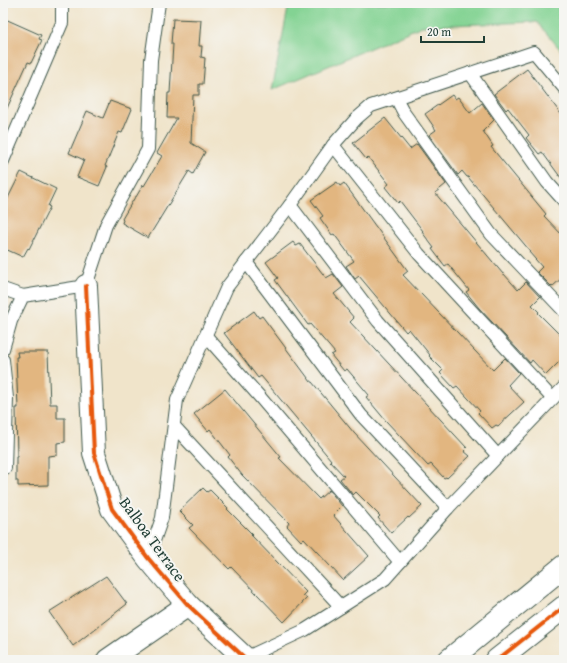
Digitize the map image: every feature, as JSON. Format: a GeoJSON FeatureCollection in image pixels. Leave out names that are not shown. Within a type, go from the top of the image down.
{"type":"FeatureCollection","features":[{"type":"Feature","properties":{"kind":"street","name":"Balboa Terrace"},"geometry":{"type":"LineString","coordinates":[[86,286],[94,453],[112,509],[148,558],[188,605],[246,659]]}},
{"type":"Feature","properties":{"kind":"street"},"geometry":{"type":"LineString","coordinates":[[449,660],[564,566]]}},
{"type":"Feature","properties":{"kind":"street"},"geometry":{"type":"LineString","coordinates":[[108,660],[188,605]]}},
{"type":"Feature","properties":{"kind":"street"},"geometry":{"type":"LineString","coordinates":[[498,660],[564,607]]}},
{"type":"Feature","properties":{"kind":"street"},"geometry":{"type":"LineString","coordinates":[[438,660],[468,644]]}},
{"type":"Feature","properties":{"kind":"lane"},"geometry":{"type":"LineString","coordinates":[[3,161],[62,22],[62,3]]}},
{"type":"Feature","properties":{"kind":"lane"},"geometry":{"type":"LineString","coordinates":[[3,289],[23,296],[86,286],[106,225],[148,149],[151,60],[158,3]]}},
{"type":"Feature","properties":{"kind":"lane"},"geometry":{"type":"LineString","coordinates":[[148,558],[162,518],[177,400],[227,287],[290,205],[333,145],[356,119],[372,106],[534,52],[564,88]]}},
{"type":"Feature","properties":{"kind":"lane"},"geometry":{"type":"LineString","coordinates":[[470,73],[547,182],[564,201]]}},
{"type":"Feature","properties":{"kind":"lane"},"geometry":{"type":"LineString","coordinates":[[396,98],[404,114],[491,234],[564,312]]}},
{"type":"Feature","properties":{"kind":"lane"},"geometry":{"type":"LineString","coordinates":[[333,145],[419,254],[552,398]]}},
{"type":"Feature","properties":{"kind":"lane"},"geometry":{"type":"LineString","coordinates":[[290,205],[378,321],[498,456]]}},
{"type":"Feature","properties":{"kind":"lane"},"geometry":{"type":"LineString","coordinates":[[246,262],[361,415],[448,508]]}},
{"type":"Feature","properties":{"kind":"lane"},"geometry":{"type":"LineString","coordinates":[[3,349],[11,321],[23,296]]}},
{"type":"Feature","properties":{"kind":"lane"},"geometry":{"type":"LineString","coordinates":[[206,336],[260,396],[400,562]]}},
{"type":"Feature","properties":{"kind":"lane"},"geometry":{"type":"LineString","coordinates":[[3,360],[7,398],[5,468],[3,468]]}},
{"type":"Feature","properties":{"kind":"lane"},"geometry":{"type":"LineString","coordinates":[[246,659],[305,630],[385,579],[448,508],[564,387]]}},
{"type":"Feature","properties":{"kind":"lane"},"geometry":{"type":"LineString","coordinates":[[174,426],[341,607]]}},
{"type":"Feature","properties":{"kind":"green space"},"geometry":{"type":"Polygon","coordinates":[[[289,3],[564,3],[564,54],[537,22],[422,26],[272,90],[289,3]]]}},
{"type":"Feature","properties":{"kind":"building"},"geometry":{"type":"Polygon","coordinates":[[[3,18],[41,35],[39,39],[42,40],[31,63],[28,62],[3,117],[3,18]]]}},
{"type":"Feature","properties":{"kind":"building"},"geometry":{"type":"Polygon","coordinates":[[[173,19],[201,20],[199,46],[202,46],[201,57],[205,58],[203,84],[199,84],[199,95],[193,95],[191,143],[205,152],[193,174],[189,171],[148,238],[122,223],[122,219],[162,156],[157,153],[177,118],[167,118],[173,44],[171,44],[173,19]]]}},
{"type":"Feature","properties":{"kind":"building"},"geometry":{"type":"Polygon","coordinates":[[[527,69],[564,118],[564,182],[542,152],[539,154],[526,138],[529,135],[508,108],[506,110],[494,94],[527,69]]]}},
{"type":"Feature","properties":{"kind":"building"},"geometry":{"type":"Polygon","coordinates":[[[452,95],[455,99],[458,97],[470,113],[482,103],[494,120],[483,131],[493,146],[491,147],[546,214],[544,216],[564,237],[564,276],[552,287],[537,272],[542,267],[529,252],[530,251],[468,177],[462,171],[458,175],[429,135],[436,130],[425,114],[452,95]]]}},
{"type":"Feature","properties":{"kind":"building"},"geometry":{"type":"Polygon","coordinates":[[[110,101],[132,109],[122,133],[119,132],[105,166],[107,167],[99,186],[77,177],[84,160],[69,153],[87,111],[103,118],[110,101]]]}},
{"type":"Feature","properties":{"kind":"building"},"geometry":{"type":"Polygon","coordinates":[[[385,118],[410,149],[417,144],[446,184],[435,193],[503,274],[518,290],[526,282],[540,297],[532,305],[564,339],[564,357],[546,375],[532,360],[530,363],[479,308],[466,292],[469,290],[448,264],[445,266],[432,249],[434,248],[422,232],[423,231],[400,201],[398,203],[385,187],[389,184],[368,157],[366,159],[353,143],[385,118]]]}},
{"type":"Feature","properties":{"kind":"building"},"geometry":{"type":"Polygon","coordinates":[[[21,172],[56,189],[48,206],[50,207],[29,249],[28,248],[23,257],[3,248],[3,208],[21,172]]]}},
{"type":"Feature","properties":{"kind":"building"},"geometry":{"type":"Polygon","coordinates":[[[337,182],[340,186],[344,183],[408,271],[403,275],[493,370],[505,358],[519,373],[508,385],[524,402],[498,426],[496,425],[492,428],[478,413],[480,411],[457,386],[454,388],[440,373],[443,370],[429,356],[430,355],[409,329],[406,332],[359,276],[355,279],[346,266],[354,261],[320,218],[323,216],[311,200],[337,182]]]}},
{"type":"Feature","properties":{"kind":"building"},"geometry":{"type":"Polygon","coordinates":[[[293,242],[296,246],[300,244],[326,278],[333,274],[343,287],[334,294],[354,318],[350,322],[467,448],[464,451],[470,456],[447,478],[444,478],[431,464],[428,466],[386,421],[366,397],[369,395],[347,369],[344,371],[331,355],[335,353],[310,324],[308,325],[275,280],[278,278],[266,262],[293,242]]]}},
{"type":"Feature","properties":{"kind":"building"},"geometry":{"type":"Polygon","coordinates":[[[254,311],[259,318],[262,316],[311,382],[354,433],[422,506],[391,533],[378,518],[380,516],[356,492],[353,495],[340,479],[344,476],[261,376],[258,378],[224,333],[254,311]]]}},
{"type":"Feature","properties":{"kind":"building"},"geometry":{"type":"Polygon","coordinates":[[[17,352],[48,352],[50,404],[57,404],[57,418],[65,418],[65,442],[57,443],[57,455],[48,456],[48,485],[18,486],[18,481],[16,481],[16,408],[18,408],[17,352]]]}},
{"type":"Feature","properties":{"kind":"building"},"geometry":{"type":"Polygon","coordinates":[[[225,389],[281,457],[279,458],[319,499],[329,490],[342,506],[333,515],[369,556],[343,580],[304,538],[301,541],[287,526],[289,523],[242,475],[228,457],[230,455],[210,429],[208,431],[194,414],[225,389]]]}},
{"type":"Feature","properties":{"kind":"building"},"geometry":{"type":"Polygon","coordinates":[[[203,488],[207,492],[210,490],[228,508],[227,509],[252,534],[251,535],[306,592],[303,595],[307,598],[284,622],[231,567],[229,569],[189,528],[193,525],[179,511],[203,488]]]}},
{"type":"Feature","properties":{"kind":"building"},"geometry":{"type":"Polygon","coordinates":[[[106,576],[127,604],[73,646],[49,612],[106,576]]]}},
{"type":"Feature","properties":{"kind":"cycle path"},"geometry":{"type":"LineString","coordinates":[[86,286],[94,453],[112,509],[148,558],[188,605],[247,660]]}},
{"type":"Feature","properties":{"kind":"cycle path"},"geometry":{"type":"LineString","coordinates":[[497,660],[564,607]]}}]}
